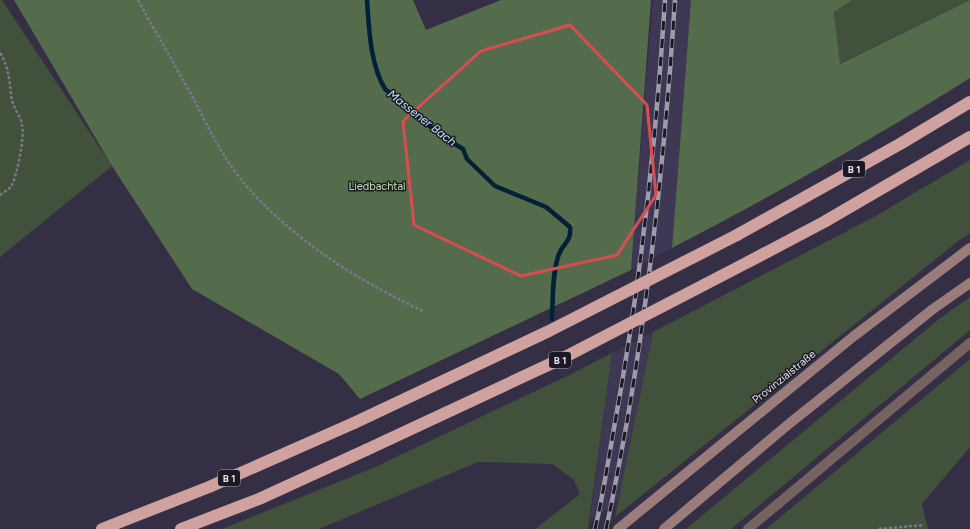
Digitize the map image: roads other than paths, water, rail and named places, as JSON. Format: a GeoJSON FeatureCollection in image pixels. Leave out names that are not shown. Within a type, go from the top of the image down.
{"type":"FeatureCollection","features":[{"type":"Feature","properties":{"kind":"highway","name":"B 1"},"geometry":{"type":"LineString","coordinates":[[102,529],[209,487],[354,423],[549,331],[737,235],[900,144],[970,102]]}},
{"type":"Feature","properties":{"kind":"highway","name":"B 1"},"geometry":{"type":"LineString","coordinates":[[181,529],[258,499],[561,359],[824,222],[970,137]]}},
{"type":"Feature","properties":{"kind":"main road","name":"Provinzialstraße"},"geometry":{"type":"LineString","coordinates":[[618,529],[854,336],[970,248]]}},
{"type":"Feature","properties":{"kind":"main road"},"geometry":{"type":"LineString","coordinates":[[664,529],[790,423],[933,309],[970,283]]}},
{"type":"Feature","properties":{"kind":"street"},"geometry":{"type":"LineString","coordinates":[[748,529],[970,343]]}},
{"type":"Feature","properties":{"kind":"waterway","name":"Massener Bach"},"geometry":{"type":"LineString","coordinates":[[367,0],[373,57],[385,89],[443,137],[463,149],[467,159],[495,186],[546,207],[570,227],[568,240],[561,249],[556,264],[553,288],[552,319]]}},
{"type":"Feature","properties":{"kind":"railway"},"geometry":{"type":"LineString","coordinates":[[595,529],[603,492],[632,322],[652,162],[665,0]]}},
{"type":"Feature","properties":{"kind":"railway"},"geometry":{"type":"LineString","coordinates":[[606,529],[636,369],[657,211],[675,0]]}},
{"type":"Feature","properties":{"kind":"park label","name":"Liedbachtal"},"geometry":{"type":"Point","coordinates":[377,186]}}]}
